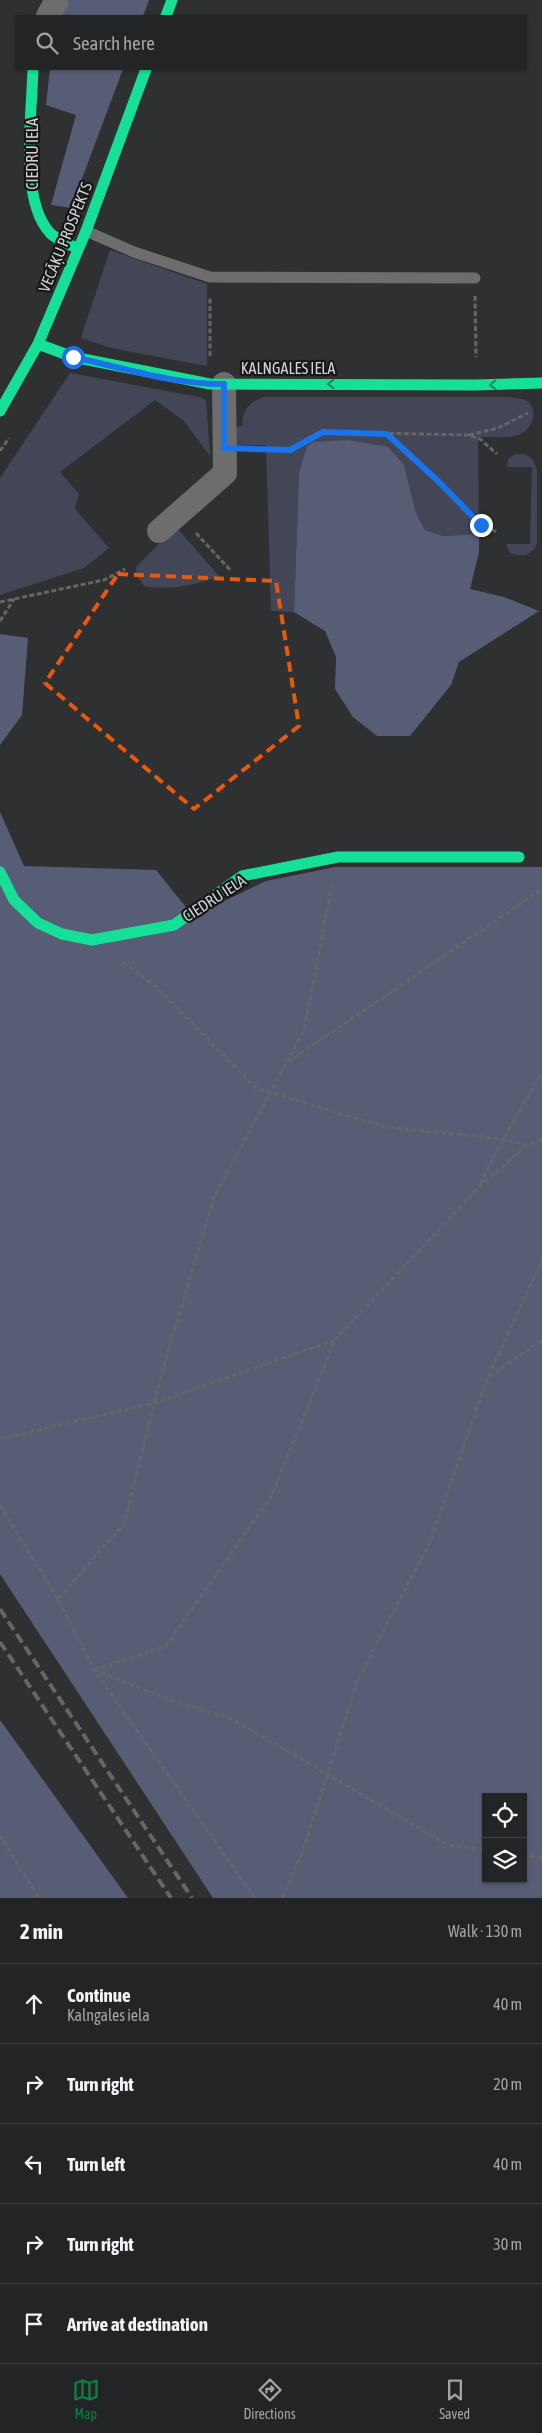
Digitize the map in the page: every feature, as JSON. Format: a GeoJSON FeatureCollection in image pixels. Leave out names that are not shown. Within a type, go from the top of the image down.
{"type":"FeatureCollection","features":[{"type":"Feature","properties":{"kind":"street"},"geometry":{"type":"LineString","coordinates":[[48,15],[56,0]]}},
{"type":"Feature","properties":{"kind":"street"},"geometry":{"type":"LineString","coordinates":[[166,15],[172,0]]}},
{"type":"Feature","properties":{"kind":"street","name":"CIEDRU IELA"},"geometry":{"type":"LineString","coordinates":[[33,70],[30,186],[36,212],[51,234],[77,248]]}},
{"type":"Feature","properties":{"kind":"street","name":"VECĀĶU PROSPEKTS"},"geometry":{"type":"LineString","coordinates":[[0,411],[38,344],[77,248],[86,231],[146,70]]}},
{"type":"Feature","properties":{"kind":"street","name":"KALNGALES IELA"},"geometry":{"type":"LineString","coordinates":[[38,344],[73,357],[217,384],[476,385],[542,383]]}},
{"type":"Feature","properties":{"kind":"street"},"geometry":{"type":"LineString","coordinates":[[159,531],[225,473],[217,384]]}},
{"type":"Feature","properties":{"kind":"street","name":"CIEDRU IELA"},"geometry":{"type":"LineString","coordinates":[[0,872],[14,900],[38,923],[62,934],[92,940],[174,925],[242,876],[338,857],[519,857]]}},
{"type":"Feature","properties":{"kind":"lane"},"geometry":{"type":"LineString","coordinates":[[86,231],[134,252],[210,277],[475,278]]}},
{"type":"Feature","properties":{"kind":"path"},"geometry":{"type":"LineString","coordinates":[[210,277],[217,384]]}},
{"type":"Feature","properties":{"kind":"path"},"geometry":{"type":"LineString","coordinates":[[475,278],[476,385]]}},
{"type":"Feature","properties":{"kind":"path"},"geometry":{"type":"LineString","coordinates":[[224,448],[290,450],[323,432],[468,435],[498,428],[533,410]]}},
{"type":"Feature","properties":{"kind":"path"},"geometry":{"type":"LineString","coordinates":[[387,434],[439,482],[481,525],[497,532]]}},
{"type":"Feature","properties":{"kind":"path"},"geometry":{"type":"LineString","coordinates":[[468,435],[480,439],[497,454]]}},
{"type":"Feature","properties":{"kind":"path"},"geometry":{"type":"LineString","coordinates":[[178,515],[231,571]]}},
{"type":"Feature","properties":{"kind":"path"},"geometry":{"type":"LineString","coordinates":[[0,602],[104,580],[125,569]]}},
{"type":"Feature","properties":{"kind":"path"},"geometry":{"type":"LineString","coordinates":[[0,622],[15,598]]}},
{"type":"Feature","properties":{"kind":"path"},"geometry":{"type":"LineString","coordinates":[[58,1599],[124,1524],[154,1403],[214,1197],[304,1030],[338,857]]}},
{"type":"Feature","properties":{"kind":"path"},"geometry":{"type":"LineString","coordinates":[[286,1063],[542,889]]}},
{"type":"Feature","properties":{"kind":"path"},"geometry":{"type":"LineString","coordinates":[[92,940],[155,986],[256,1088],[385,1126],[503,1139],[527,1145]]}},
{"type":"Feature","properties":{"kind":"path"},"geometry":{"type":"LineString","coordinates":[[479,1186],[503,1139],[542,1073]]}},
{"type":"Feature","properties":{"kind":"path"},"geometry":{"type":"LineString","coordinates":[[94,1670],[166,1646],[272,1495],[335,1340],[479,1186],[527,1145],[542,1140]]}},
{"type":"Feature","properties":{"kind":"path"},"geometry":{"type":"LineString","coordinates":[[282,1898],[302,1853],[358,1679],[430,1542],[488,1377],[542,1260]]}},
{"type":"Feature","properties":{"kind":"path"},"geometry":{"type":"LineString","coordinates":[[0,1440],[154,1403],[335,1340]]}},
{"type":"Feature","properties":{"kind":"path"},"geometry":{"type":"LineString","coordinates":[[488,1377],[542,1340]]}},
{"type":"Feature","properties":{"kind":"path"},"geometry":{"type":"LineString","coordinates":[[0,1505],[58,1599],[94,1670],[255,1898]]}},
{"type":"Feature","properties":{"kind":"path"},"geometry":{"type":"LineString","coordinates":[[94,1670],[168,1699],[234,1720],[448,1845],[482,1849]]}},
{"type":"Feature","properties":{"kind":"path"},"geometry":{"type":"LineString","coordinates":[[0,1835],[39,1898]]}},
{"type":"Feature","properties":{"kind":"path"},"geometry":{"type":"LineString","coordinates":[[527,1855],[542,1857]]}},
{"type":"Feature","properties":{"kind":"highlighted area"},"geometry":{"type":"Polygon","coordinates":[[[118,574],[276,581],[299,726],[194,809],[45,683],[118,574]]]}},
{"type":"Feature","properties":{"kind":"shaded area"},"geometry":{"type":"Polygon","coordinates":[[[70,0],[149,0],[143,15],[58,15],[70,0]]]}},
{"type":"Feature","properties":{"kind":"shaded area"},"geometry":{"type":"Polygon","coordinates":[[[50,70],[123,70],[71,208],[51,205],[76,115],[46,105],[50,70]]]}},
{"type":"Feature","properties":{"kind":"shaded area"},"geometry":{"type":"Polygon","coordinates":[[[110,250],[207,284],[207,366],[111,348],[81,338],[110,250]]]}},
{"type":"Feature","properties":{"kind":"shaded area"},"geometry":{"type":"Polygon","coordinates":[[[70,373],[199,397],[206,400],[210,456],[184,421],[155,400],[60,472],[79,494],[75,509],[109,548],[84,568],[0,595],[0,478],[70,373]]]}},
{"type":"Feature","properties":{"kind":"shaded area"},"geometry":{"type":"Polygon","coordinates":[[[263,397],[508,397],[527,401],[531,405],[534,414],[529,427],[517,436],[478,437],[479,534],[443,536],[425,530],[416,513],[404,465],[299,473],[294,612],[271,611],[266,445],[232,445],[233,427],[242,426],[247,407],[263,397]]]}},
{"type":"Feature","properties":{"kind":"shaded area"},"geometry":{"type":"Polygon","coordinates":[[[349,440],[388,447],[404,465],[416,513],[425,530],[443,536],[479,534],[479,552],[470,589],[504,597],[539,611],[459,662],[451,685],[410,736],[377,736],[353,717],[335,689],[336,657],[325,631],[294,612],[299,473],[307,447],[313,442],[349,440]]]}},
{"type":"Feature","properties":{"kind":"shaded area"},"geometry":{"type":"Polygon","coordinates":[[[516,454],[524,454],[530,457],[537,471],[537,543],[532,551],[526,555],[510,553],[506,544],[530,544],[532,467],[507,467],[508,459],[516,454]]]}},
{"type":"Feature","properties":{"kind":"shaded area"},"geometry":{"type":"Polygon","coordinates":[[[176,527],[219,576],[182,586],[163,588],[144,586],[137,576],[136,567],[176,527]]]}},
{"type":"Feature","properties":{"kind":"shaded area"},"geometry":{"type":"Polygon","coordinates":[[[0,634],[28,638],[22,715],[0,745],[0,634]]]}},
{"type":"Feature","properties":{"kind":"shaded area"},"geometry":{"type":"Polygon","coordinates":[[[0,812],[24,866],[156,870],[193,916],[266,881],[335,867],[542,867],[542,1898],[213,1898],[0,1574],[0,812]]]}},
{"type":"Feature","properties":{"kind":"shaded area"},"geometry":{"type":"Polygon","coordinates":[[[0,1720],[128,1898],[0,1898],[0,1720]]]}},
{"type":"Feature","properties":{"kind":"railway"},"geometry":{"type":"LineString","coordinates":[[0,1609],[192,1898]]}},
{"type":"Feature","properties":{"kind":"railway"},"geometry":{"type":"LineString","coordinates":[[0,1642],[171,1898]]}},
{"type":"Feature","properties":{"kind":"traffic: fast"},"geometry":{"type":"LineString","coordinates":[[166,15],[172,0]]}},
{"type":"Feature","properties":{"kind":"traffic: fast"},"geometry":{"type":"LineString","coordinates":[[33,70],[30,155],[34,200],[40,218],[50,233],[77,248]]}},
{"type":"Feature","properties":{"kind":"traffic: fast"},"geometry":{"type":"LineString","coordinates":[[0,411],[38,344],[86,231],[146,70]]}},
{"type":"Feature","properties":{"kind":"traffic: fast"},"geometry":{"type":"LineString","coordinates":[[38,344],[73,357],[210,384],[476,385],[542,383]]}},
{"type":"Feature","properties":{"kind":"traffic: fast"},"geometry":{"type":"LineString","coordinates":[[0,872],[14,900],[38,923],[62,934],[92,940],[174,925],[242,876],[338,857],[519,857]]}},
{"type":"Feature","properties":{"kind":"route"},"geometry":{"type":"LineString","coordinates":[[73,357],[175,378],[210,384],[224,384],[224,448],[290,450],[323,432],[387,434],[439,482],[481,525]]}}]}
